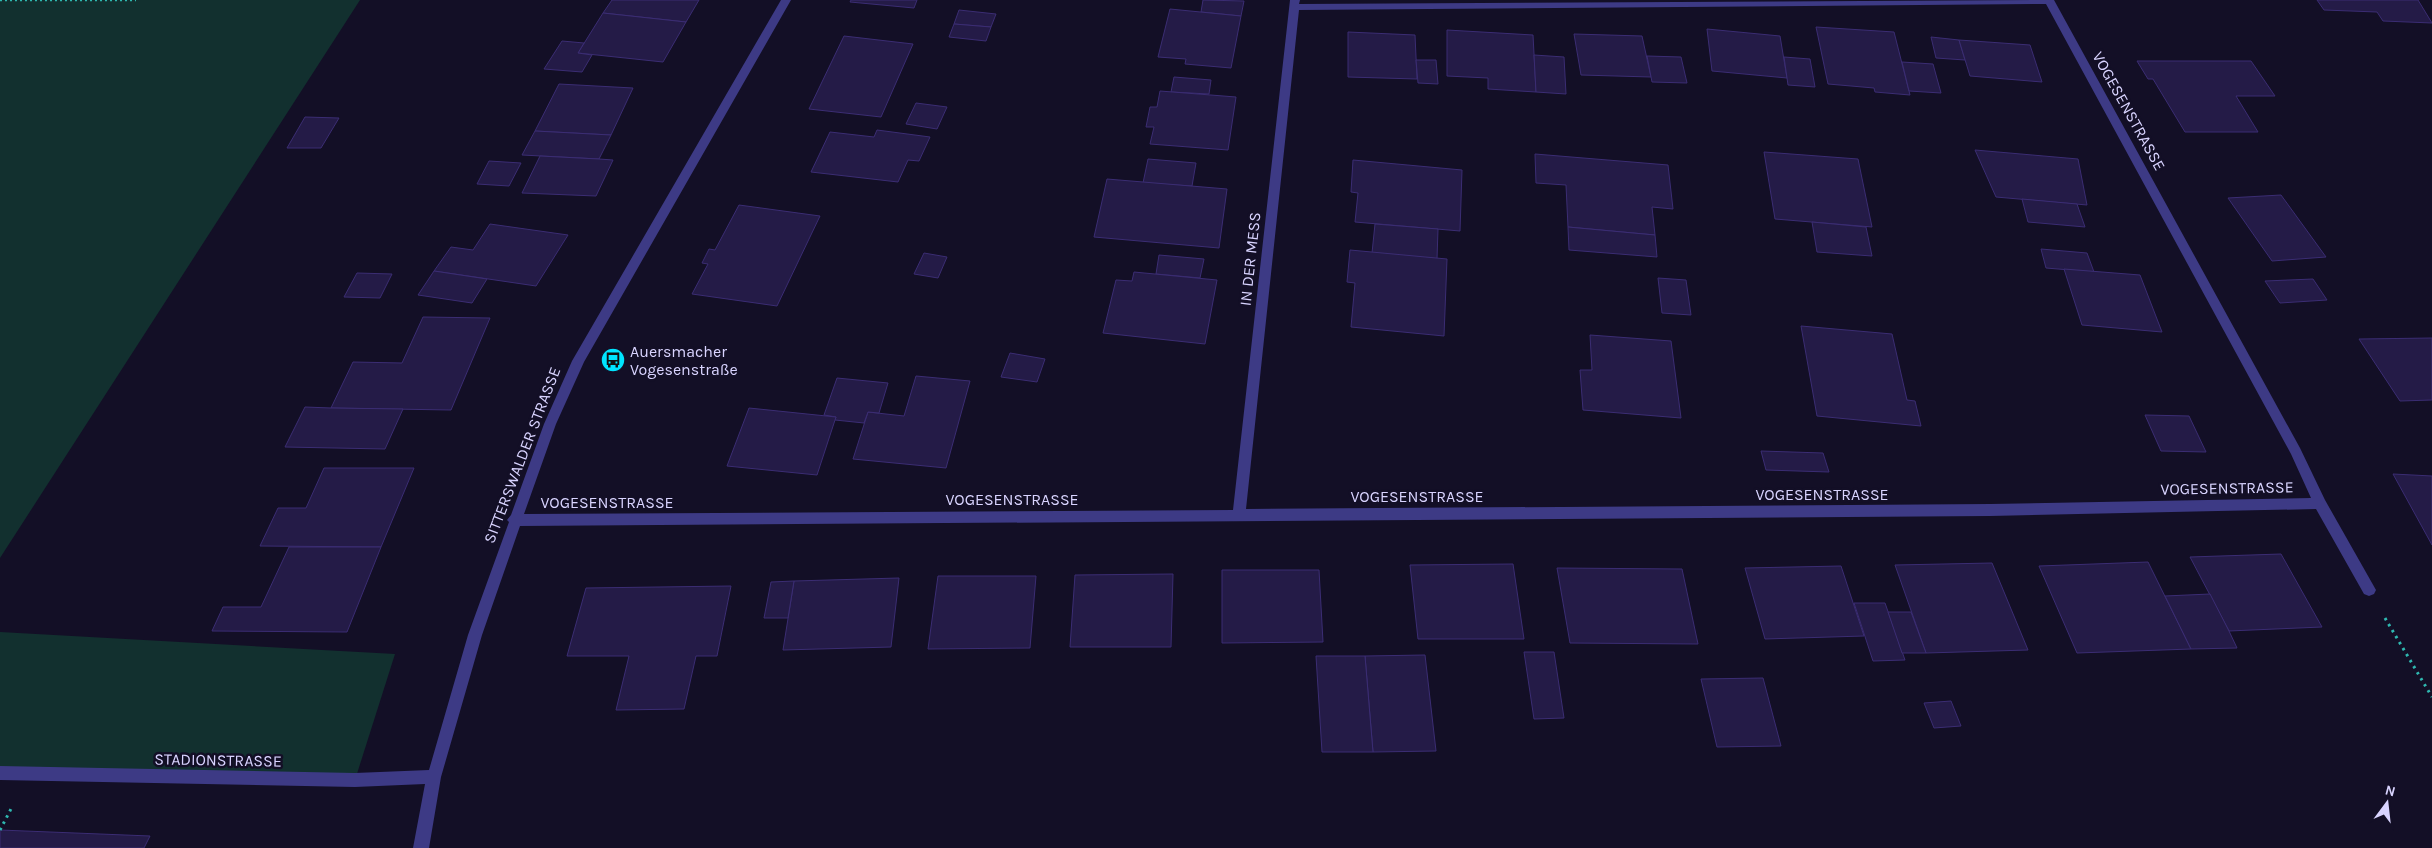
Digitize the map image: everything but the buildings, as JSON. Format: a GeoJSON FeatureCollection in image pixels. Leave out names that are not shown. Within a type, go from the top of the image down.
{"type":"FeatureCollection","features":[{"type":"Feature","properties":{"kind":"street","name":"SITTERSWALDER STRASSE"},"geometry":{"type":"LineString","coordinates":[[421,848],[434,776],[475,635],[514,520],[550,424],[578,361],[786,0]]}},
{"type":"Feature","properties":{"kind":"street","name":"VOGESENSTRASSE"},"geometry":{"type":"LineString","coordinates":[[2049,0],[2296,452],[2320,503],[2369,590]]}},
{"type":"Feature","properties":{"kind":"street","name":"IN DER MESS"},"geometry":{"type":"LineString","coordinates":[[1239,515],[1294,3],[2049,0]]}},
{"type":"Feature","properties":{"kind":"street","name":"VOGESENSTRASSE"},"geometry":{"type":"LineString","coordinates":[[514,520],[1981,510],[2320,503]]}},
{"type":"Feature","properties":{"kind":"street","name":"STADIONSTRASSE"},"geometry":{"type":"LineString","coordinates":[[0,773],[355,780],[434,776]]}},
{"type":"Feature","properties":{"kind":"path"},"geometry":{"type":"LineString","coordinates":[[0,0],[136,0]]}},
{"type":"Feature","properties":{"kind":"path"},"geometry":{"type":"LineString","coordinates":[[2369,590],[2432,697]]}},
{"type":"Feature","properties":{"kind":"path"},"geometry":{"type":"LineString","coordinates":[[0,830],[11,809]]}},
{"type":"Feature","properties":{"kind":"green space"},"geometry":{"type":"Polygon","coordinates":[[[0,0],[360,0],[0,558],[0,0]]]}},
{"type":"Feature","properties":{"kind":"green space"},"geometry":{"type":"Polygon","coordinates":[[[0,632],[395,654],[355,780],[0,773],[0,632]]]}},
{"type":"Feature","properties":{"kind":"place","name":"Auersmacher Vogesenstraße"},"geometry":{"type":"Point","coordinates":[613,360]}}]}
